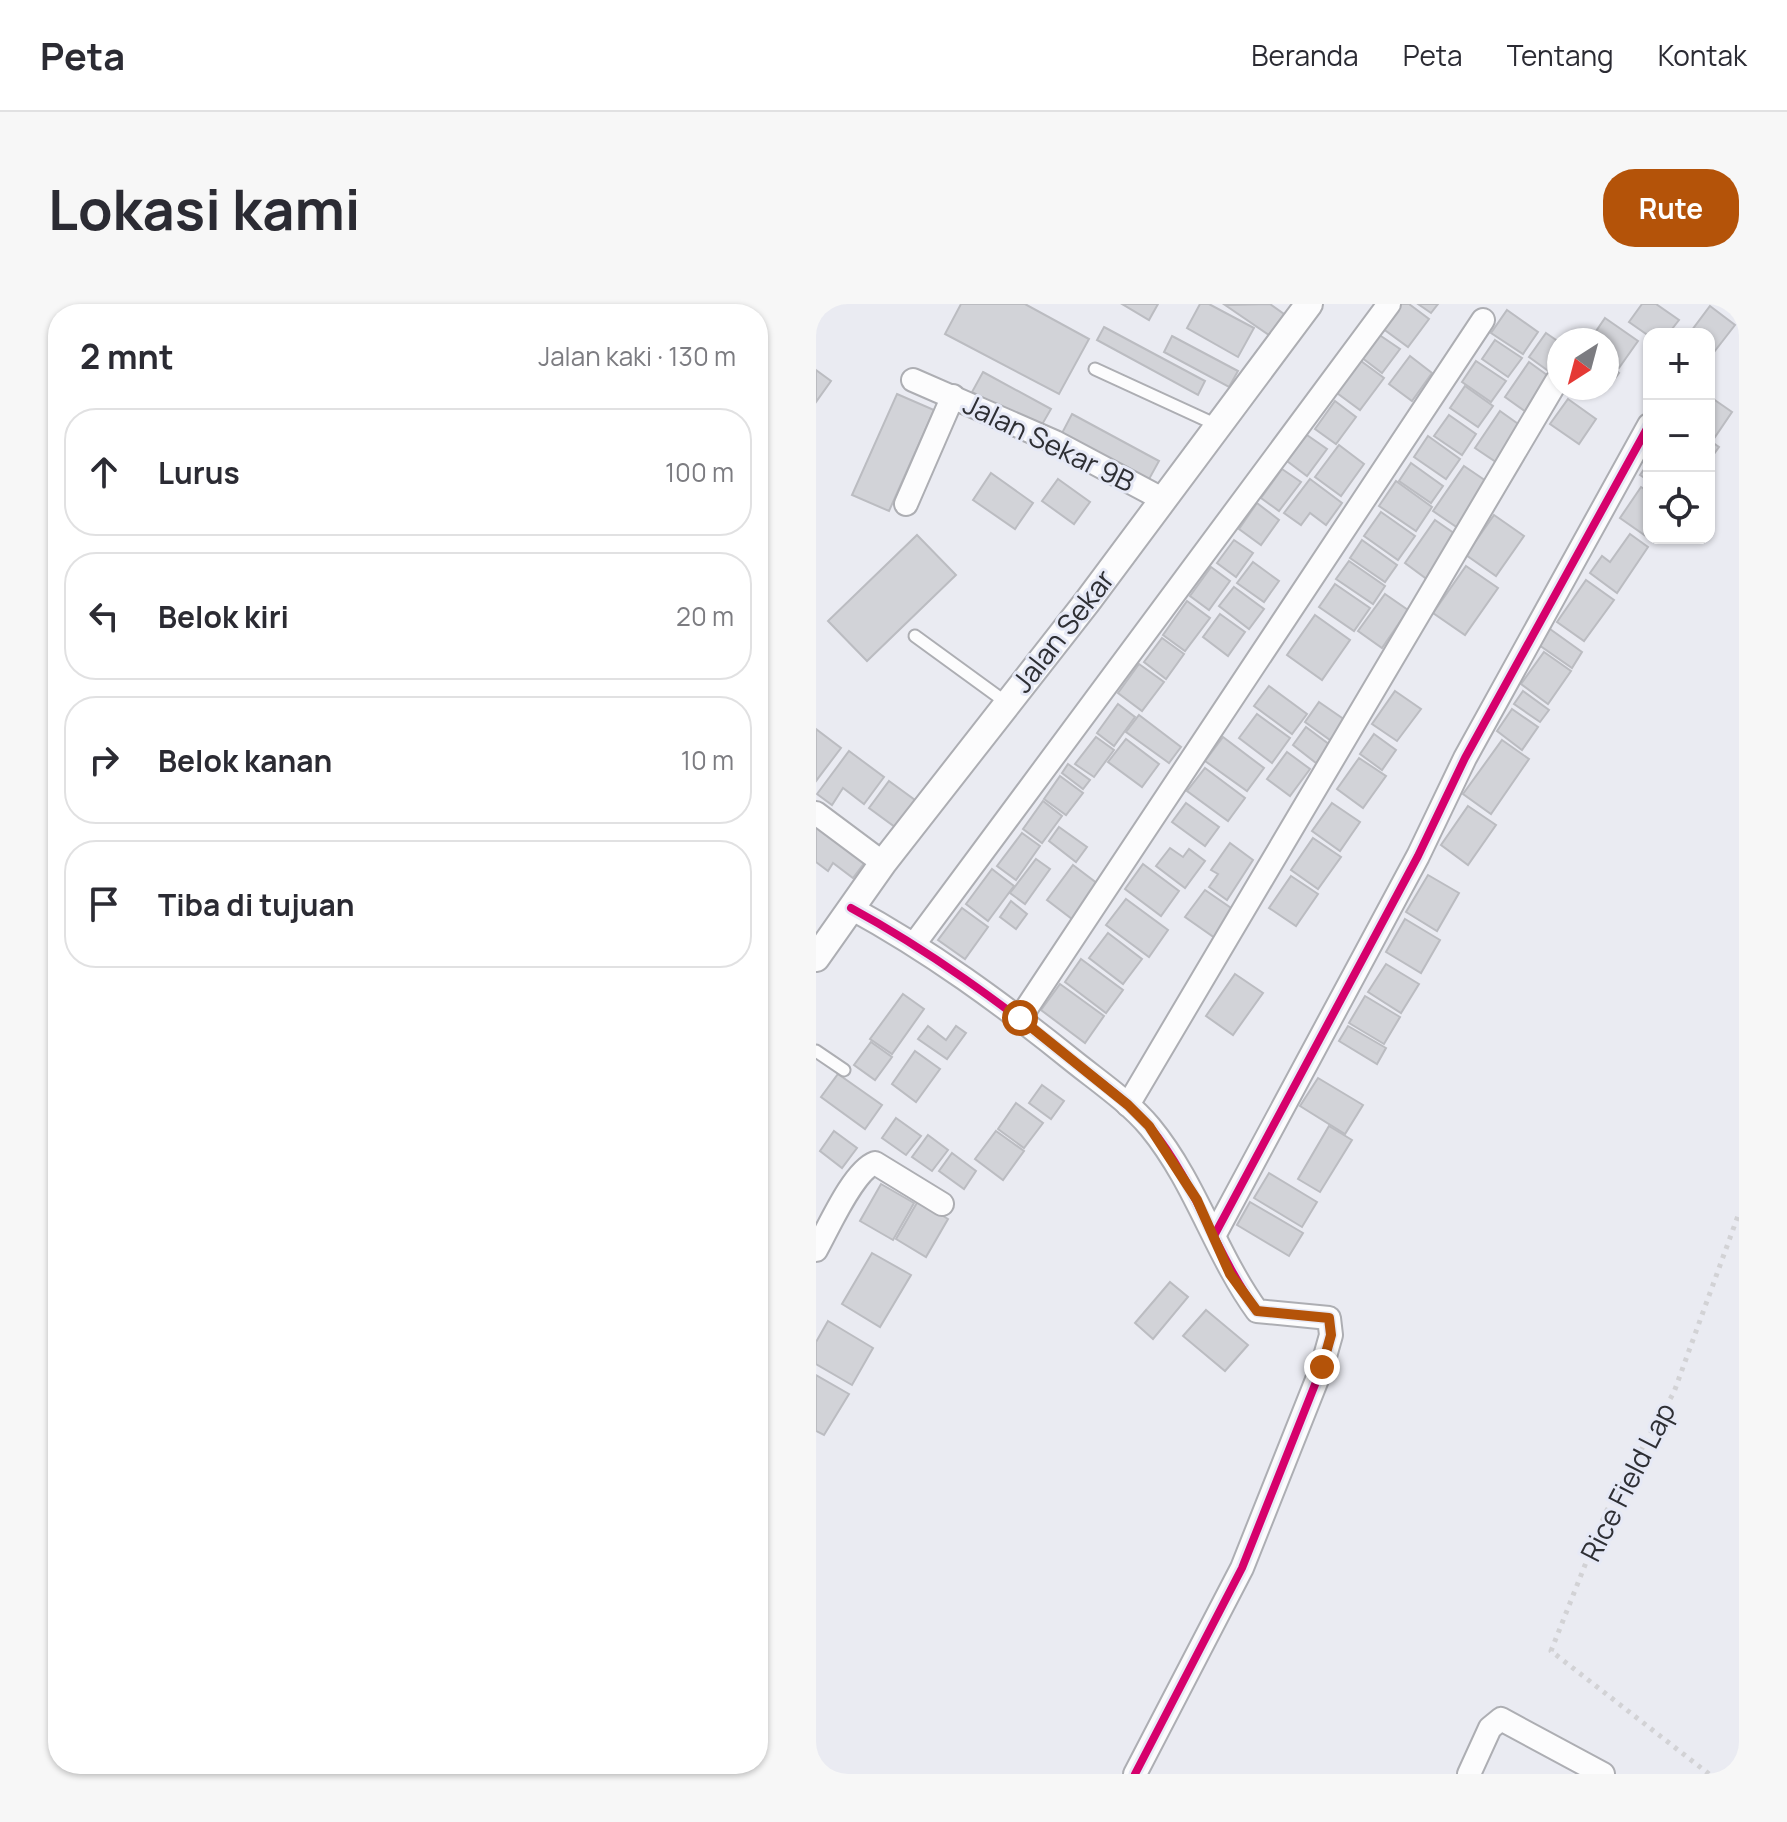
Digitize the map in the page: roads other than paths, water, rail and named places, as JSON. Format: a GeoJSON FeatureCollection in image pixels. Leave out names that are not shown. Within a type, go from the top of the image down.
{"type":"FeatureCollection","features":[{"type":"Feature","properties":{"kind":"street"},"geometry":{"type":"LineString","coordinates":[[915,943],[1389,304]]}},
{"type":"Feature","properties":{"kind":"street","name":"Jalan Sekar"},"geometry":{"type":"LineString","coordinates":[[816,958],[883,863],[1164,500],[1302,306]]}},
{"type":"Feature","properties":{"kind":"street"},"geometry":{"type":"LineString","coordinates":[[1020,1018],[1483,320]]}},
{"type":"Feature","properties":{"kind":"street"},"geometry":{"type":"LineString","coordinates":[[913,380],[953,396]]}},
{"type":"Feature","properties":{"kind":"street","name":"Jalan Sekar 9B"},"geometry":{"type":"LineString","coordinates":[[906,504],[953,396],[1055,442],[1164,500]]}},
{"type":"Feature","properties":{"kind":"street"},"geometry":{"type":"LineString","coordinates":[[1128,1105],[1547,397]]}},
{"type":"Feature","properties":{"kind":"street"},"geometry":{"type":"LineString","coordinates":[[1215,1234],[1391,909],[1465,758],[1643,436]]}},
{"type":"Feature","properties":{"kind":"street"},"geometry":{"type":"LineString","coordinates":[[816,813],[883,863]]}},
{"type":"Feature","properties":{"kind":"street"},"geometry":{"type":"LineString","coordinates":[[851,908],[915,943],[1020,1018],[1128,1105],[1174,1160],[1215,1234],[1230,1274],[1257,1311],[1329,1318],[1331,1335],[1322,1367],[1242,1568],[1135,1774]]}},
{"type":"Feature","properties":{"kind":"street"},"geometry":{"type":"LineString","coordinates":[[816,1250],[862,1171],[875,1163],[942,1204]]}},
{"type":"Feature","properties":{"kind":"street"},"geometry":{"type":"LineString","coordinates":[[1469,1774],[1490,1728],[1501,1719],[1603,1774]]}},
{"type":"Feature","properties":{"kind":"lane"},"geometry":{"type":"LineString","coordinates":[[1095,369],[1219,426]]}},
{"type":"Feature","properties":{"kind":"lane"},"geometry":{"type":"LineString","coordinates":[[915,636],[1007,703]]}},
{"type":"Feature","properties":{"kind":"lane"},"geometry":{"type":"LineString","coordinates":[[816,1051],[844,1070]]}}]}
